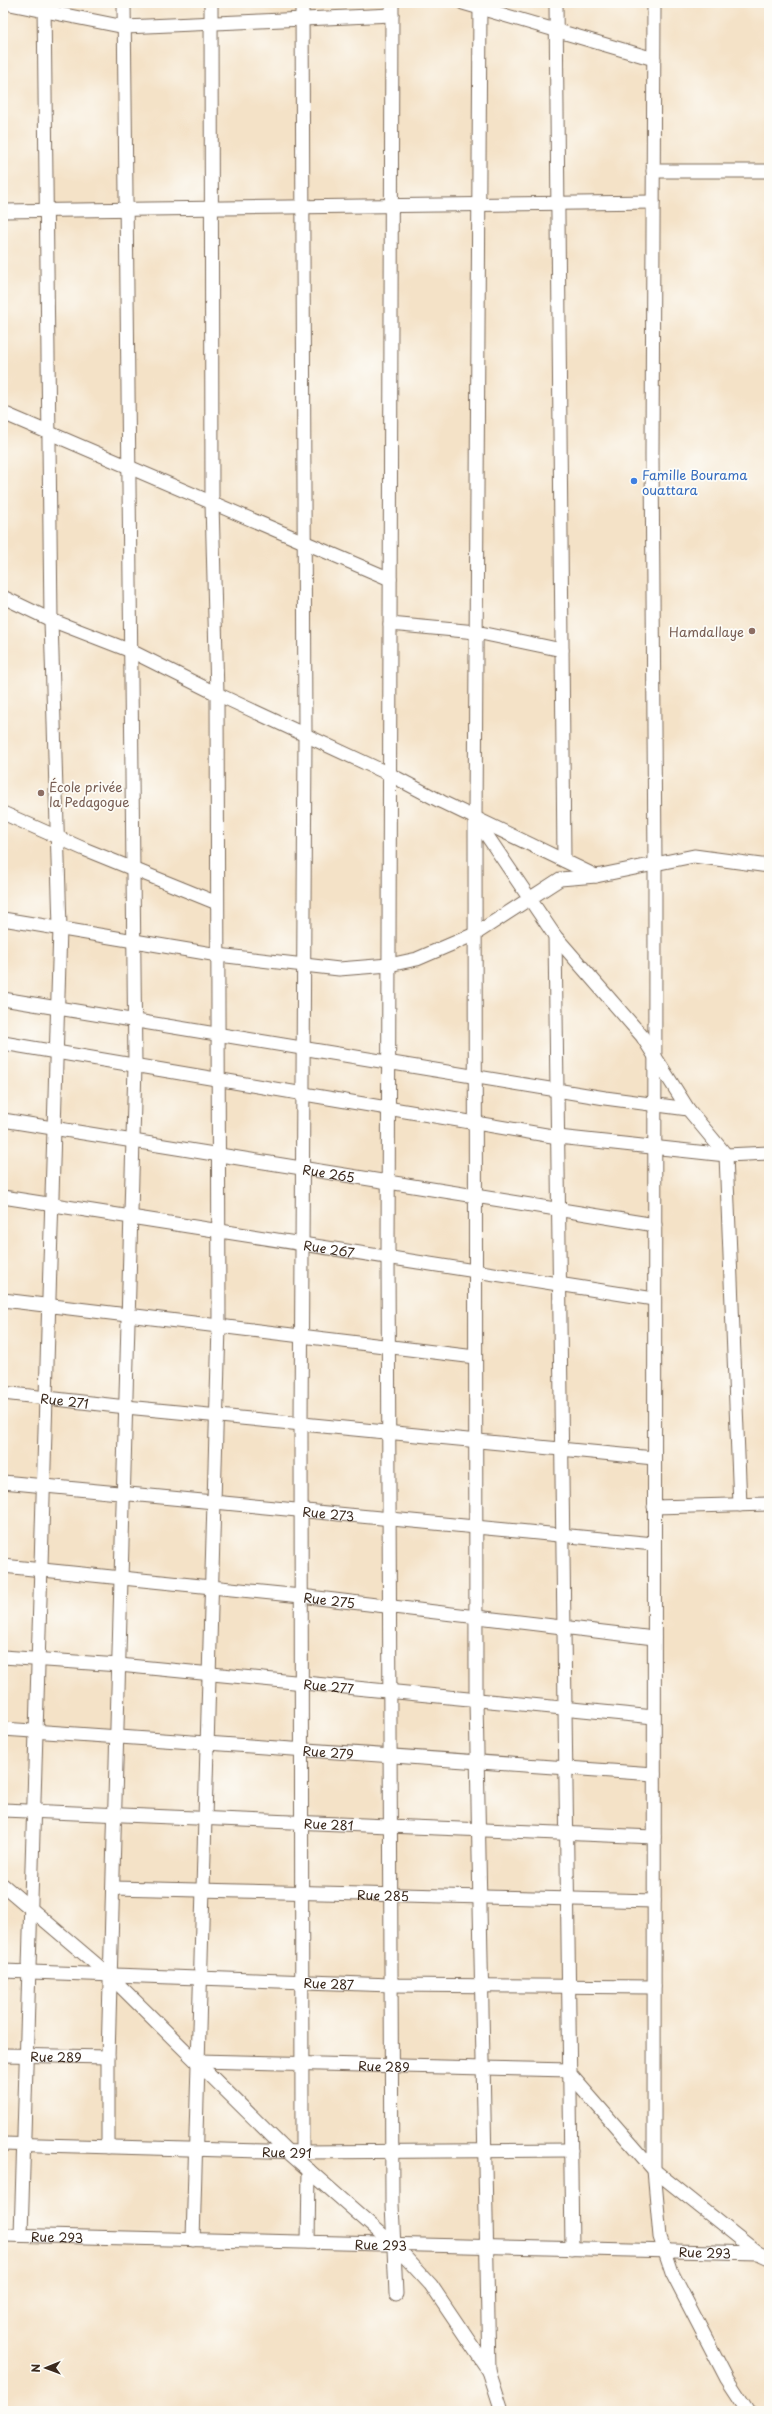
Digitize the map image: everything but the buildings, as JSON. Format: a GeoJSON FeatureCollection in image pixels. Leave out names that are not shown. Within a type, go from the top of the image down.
{"type":"FeatureCollection","features":[{"type":"Feature","properties":{"kind":"street"},"geometry":{"type":"LineString","coordinates":[[5,3],[44,7],[125,27],[302,19],[392,9],[388,1432],[391,2066],[396,2294]]}},
{"type":"Feature","properties":{"kind":"street"},"geometry":{"type":"LineString","coordinates":[[108,2147],[110,1976],[135,1065],[124,3]]}},
{"type":"Feature","properties":{"kind":"street"},"geometry":{"type":"LineString","coordinates":[[193,2240],[219,1326],[220,1230],[217,1034],[217,694],[212,503],[211,3]]}},
{"type":"Feature","properties":{"kind":"street"},"geometry":{"type":"LineString","coordinates":[[302,3],[303,543],[305,735],[301,1423],[302,2152]]}},
{"type":"Feature","properties":{"kind":"street"},"geometry":{"type":"LineString","coordinates":[[463,3],[480,6],[654,59]]}},
{"type":"Feature","properties":{"kind":"street"},"geometry":{"type":"LineString","coordinates":[[556,3],[564,860]]}},
{"type":"Feature","properties":{"kind":"street"},"geometry":{"type":"LineString","coordinates":[[654,3],[652,464],[655,864],[654,2170],[660,2237],[676,2280],[727,2379],[748,2411]]}},
{"type":"Feature","properties":{"kind":"street"},"geometry":{"type":"LineString","coordinates":[[480,6],[475,818],[476,1700],[489,2371]]}},
{"type":"Feature","properties":{"kind":"street"},"geometry":{"type":"LineString","coordinates":[[21,2235],[60,928],[51,620],[44,7]]}},
{"type":"Feature","properties":{"kind":"street"},"geometry":{"type":"LineString","coordinates":[[653,171],[769,171]]}},
{"type":"Feature","properties":{"kind":"street"},"geometry":{"type":"LineString","coordinates":[[3,211],[653,202]]}},
{"type":"Feature","properties":{"kind":"street"},"geometry":{"type":"LineString","coordinates":[[3,413],[303,543],[390,579]]}},
{"type":"Feature","properties":{"kind":"street"},"geometry":{"type":"LineString","coordinates":[[3,597],[51,620],[131,651],[217,694],[389,774],[475,818],[596,876]]}},
{"type":"Feature","properties":{"kind":"street"},"geometry":{"type":"LineString","coordinates":[[390,624],[476,632],[562,650]]}},
{"type":"Feature","properties":{"kind":"street"},"geometry":{"type":"LineString","coordinates":[[3,812],[84,849],[133,867],[217,903]]}},
{"type":"Feature","properties":{"kind":"street"},"geometry":{"type":"LineString","coordinates":[[475,818],[528,899],[556,936],[642,1036],[688,1109],[726,1155],[740,1505]]}},
{"type":"Feature","properties":{"kind":"street"},"geometry":{"type":"LineString","coordinates":[[3,919],[218,955],[340,969],[389,965],[417,959],[475,934],[560,880],[596,876],[694,856],[769,866]]}},
{"type":"Feature","properties":{"kind":"street"},"geometry":{"type":"LineString","coordinates":[[556,936],[572,2249]]}},
{"type":"Feature","properties":{"kind":"street"},"geometry":{"type":"LineString","coordinates":[[3,999],[475,1077],[688,1109]]}},
{"type":"Feature","properties":{"kind":"street"},"geometry":{"type":"LineString","coordinates":[[3,1043],[218,1078],[558,1137],[726,1155],[769,1153]]}},
{"type":"Feature","properties":{"kind":"street","name":"Rue 265"},"geometry":{"type":"LineString","coordinates":[[3,1120],[654,1225]]}},
{"type":"Feature","properties":{"kind":"street","name":"Rue 267"},"geometry":{"type":"LineString","coordinates":[[3,1198],[132,1216],[654,1299]]}},
{"type":"Feature","properties":{"kind":"street"},"geometry":{"type":"LineString","coordinates":[[3,1300],[475,1357]]}},
{"type":"Feature","properties":{"kind":"street","name":"Rue 271"},"geometry":{"type":"LineString","coordinates":[[3,1393],[216,1416],[654,1458]]}},
{"type":"Feature","properties":{"kind":"street","name":"Rue 273"},"geometry":{"type":"LineString","coordinates":[[3,1482],[654,1544]]}},
{"type":"Feature","properties":{"kind":"street"},"geometry":{"type":"LineString","coordinates":[[654,1507],[769,1504]]}},
{"type":"Feature","properties":{"kind":"street","name":"Rue 275"},"geometry":{"type":"LineString","coordinates":[[3,1566],[301,1596],[654,1638]]}},
{"type":"Feature","properties":{"kind":"street","name":"Rue 277"},"geometry":{"type":"LineString","coordinates":[[3,1656],[119,1665],[654,1717]]}},
{"type":"Feature","properties":{"kind":"street","name":"Rue 279"},"geometry":{"type":"LineString","coordinates":[[3,1729],[654,1774]]}},
{"type":"Feature","properties":{"kind":"street","name":"Rue 281"},"geometry":{"type":"LineString","coordinates":[[3,1810],[567,1835],[654,1837]]}},
{"type":"Feature","properties":{"kind":"street"},"geometry":{"type":"LineString","coordinates":[[3,1885],[110,1976],[198,2061],[288,2152],[394,2245],[431,2285],[489,2371],[502,2411]]}},
{"type":"Feature","properties":{"kind":"street","name":"Rue 285"},"geometry":{"type":"LineString","coordinates":[[113,1888],[654,1901]]}},
{"type":"Feature","properties":{"kind":"street","name":"Rue 287"},"geometry":{"type":"LineString","coordinates":[[3,1971],[391,1985],[654,1988]]}},
{"type":"Feature","properties":{"kind":"street","name":"Rue 289"},"geometry":{"type":"LineString","coordinates":[[3,2055],[108,2057]]}},
{"type":"Feature","properties":{"kind":"street","name":"Rue 289"},"geometry":{"type":"LineString","coordinates":[[198,2061],[483,2068],[570,2072]]}},
{"type":"Feature","properties":{"kind":"street"},"geometry":{"type":"LineString","coordinates":[[570,2072],[654,2170],[763,2256]]}},
{"type":"Feature","properties":{"kind":"street","name":"Rue 291"},"geometry":{"type":"LineString","coordinates":[[3,2144],[288,2152],[571,2150]]}},
{"type":"Feature","properties":{"kind":"street"},"geometry":{"type":"LineString","coordinates":[[308,2242],[309,2170]]}},
{"type":"Feature","properties":{"kind":"street","name":"Rue 293"},"geometry":{"type":"LineString","coordinates":[[3,2235],[665,2251],[763,2256]]}},
{"type":"Feature","properties":{"kind":"place","name":"Famille Bourama ouattara"},"geometry":{"type":"Point","coordinates":[634,481]}},
{"type":"Feature","properties":{"kind":"place","name":"Hamdallaye"},"geometry":{"type":"Point","coordinates":[752,631]}},
{"type":"Feature","properties":{"kind":"place","name":"École privée la Pedagogue"},"geometry":{"type":"Point","coordinates":[41,793]}}]}
